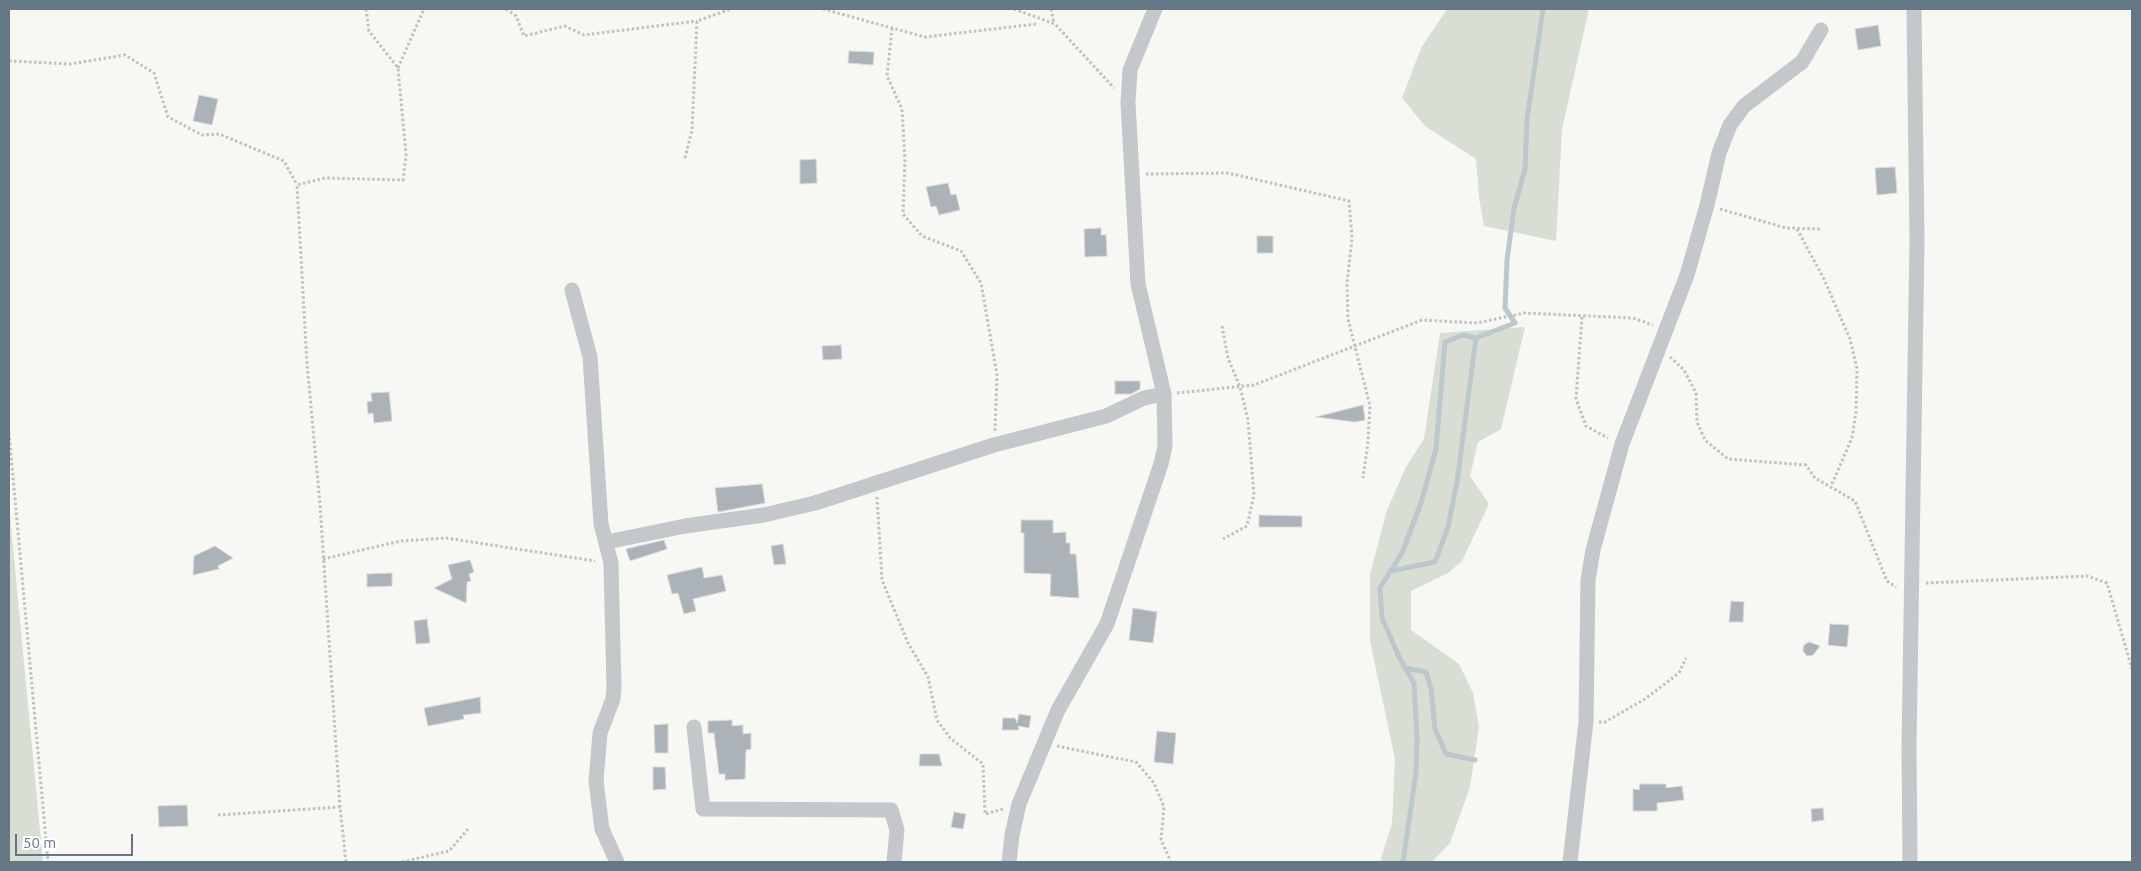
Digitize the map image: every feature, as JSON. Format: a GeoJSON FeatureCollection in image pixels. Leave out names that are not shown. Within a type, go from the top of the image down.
{"type":"FeatureCollection","features":[{"type":"Feature","properties":{"kind":"street"},"geometry":{"type":"LineString","coordinates":[[1009,862],[1012,834],[1020,804],[1043,743],[1113,609],[1161,464],[1166,429],[1164,394],[1138,284],[1130,174],[1128,103],[1130,70],[1155,9]]}},
{"type":"Feature","properties":{"kind":"street"},"geometry":{"type":"LineString","coordinates":[[1910,862],[1909,747],[1917,241],[1914,9]]}},
{"type":"Feature","properties":{"kind":"street"},"geometry":{"type":"LineString","coordinates":[[1570,862],[1586,722],[1588,580],[1593,550],[1622,444],[1660,348],[1686,275],[1707,205],[1719,153],[1730,125],[1744,106],[1802,62],[1821,30]]}},
{"type":"Feature","properties":{"kind":"street"},"geometry":{"type":"LineString","coordinates":[[572,290],[590,356],[601,524],[611,563],[614,687],[613,699],[600,733],[596,780],[602,829],[617,862]]}},
{"type":"Feature","properties":{"kind":"street"},"geometry":{"type":"LineString","coordinates":[[607,542],[685,526],[764,515],[853,492],[875,482],[994,444],[1106,416],[1144,398],[1164,394]]}},
{"type":"Feature","properties":{"kind":"street"},"geometry":{"type":"LineString","coordinates":[[694,727],[702,809],[891,810],[897,830],[894,862]]}},
{"type":"Feature","properties":{"kind":"path"},"geometry":{"type":"LineString","coordinates":[[366,9],[369,31],[398,68]]}},
{"type":"Feature","properties":{"kind":"path"},"geometry":{"type":"LineString","coordinates":[[297,185],[325,178],[404,180],[406,155],[398,68],[424,9]]}},
{"type":"Feature","properties":{"kind":"path"},"geometry":{"type":"LineString","coordinates":[[506,9],[516,16],[524,36],[565,26],[584,35],[698,21],[732,9]]}},
{"type":"Feature","properties":{"kind":"path"},"geometry":{"type":"LineString","coordinates":[[823,9],[925,37],[1036,24]]}},
{"type":"Feature","properties":{"kind":"path"},"geometry":{"type":"LineString","coordinates":[[1014,9],[1055,24],[1128,103]]}},
{"type":"Feature","properties":{"kind":"path"},"geometry":{"type":"LineString","coordinates":[[1051,9],[1055,24]]}},
{"type":"Feature","properties":{"kind":"path"},"geometry":{"type":"LineString","coordinates":[[684,158],[692,130],[698,21]]}},
{"type":"Feature","properties":{"kind":"path"},"geometry":{"type":"LineString","coordinates":[[892,28],[886,76],[902,109],[904,159],[903,214],[922,236],[961,251],[981,282],[997,375],[994,444]]}},
{"type":"Feature","properties":{"kind":"path"},"geometry":{"type":"LineString","coordinates":[[9,61],[70,64],[125,55],[154,73],[168,117],[202,135],[219,134],[284,161],[297,185],[307,364],[340,807],[346,862]]}},
{"type":"Feature","properties":{"kind":"path"},"geometry":{"type":"LineString","coordinates":[[1130,174],[1228,173],[1349,201],[1352,238],[1347,283],[1348,318],[1370,406],[1363,478]]}},
{"type":"Feature","properties":{"kind":"path"},"geometry":{"type":"LineString","coordinates":[[1707,205],[1758,221],[1797,229],[1821,228]]}},
{"type":"Feature","properties":{"kind":"path"},"geometry":{"type":"LineString","coordinates":[[1797,229],[1824,279],[1850,339],[1857,369],[1856,412],[1852,438],[1831,486]]}},
{"type":"Feature","properties":{"kind":"path"},"geometry":{"type":"LineString","coordinates":[[1164,394],[1254,385],[1422,320],[1477,324],[1524,313],[1633,318],[1666,330]]}},
{"type":"Feature","properties":{"kind":"path"},"geometry":{"type":"LineString","coordinates":[[1582,317],[1576,399],[1586,426],[1622,444]]}},
{"type":"Feature","properties":{"kind":"path"},"geometry":{"type":"LineString","coordinates":[[1222,326],[1228,358],[1240,387],[1248,420],[1249,455],[1254,495],[1248,526],[1223,539]]}},
{"type":"Feature","properties":{"kind":"path"},"geometry":{"type":"LineString","coordinates":[[1660,348],[1684,370],[1696,393],[1697,422],[1704,440],[1728,459],[1806,465],[1815,478],[1855,501],[1888,581],[1911,588],[2087,576],[2107,583],[2132,669]]}},
{"type":"Feature","properties":{"kind":"path"},"geometry":{"type":"LineString","coordinates":[[9,433],[48,862]]}},
{"type":"Feature","properties":{"kind":"path"},"geometry":{"type":"LineString","coordinates":[[875,482],[882,580],[908,643],[928,677],[937,720],[950,738],[983,764],[985,814],[1020,804]]}},
{"type":"Feature","properties":{"kind":"path"},"geometry":{"type":"LineString","coordinates":[[323,559],[401,541],[446,538],[611,563]]}},
{"type":"Feature","properties":{"kind":"path"},"geometry":{"type":"LineString","coordinates":[[1586,722],[1605,722],[1645,699],[1679,673],[1686,658]]}},
{"type":"Feature","properties":{"kind":"path"},"geometry":{"type":"LineString","coordinates":[[1043,743],[1136,762],[1154,783],[1164,807],[1161,840],[1171,862]]}},
{"type":"Feature","properties":{"kind":"path"},"geometry":{"type":"LineString","coordinates":[[218,815],[340,807]]}},
{"type":"Feature","properties":{"kind":"path"},"geometry":{"type":"LineString","coordinates":[[402,862],[449,851],[468,829]]}},
{"type":"Feature","properties":{"kind":"shaded area"},"geometry":{"type":"Polygon","coordinates":[[[1447,9],[1589,9],[1562,129],[1556,241],[1484,226],[1479,198],[1476,159],[1425,126],[1402,98],[1421,48],[1447,9]]]}},
{"type":"Feature","properties":{"kind":"shaded area"},"geometry":{"type":"Polygon","coordinates":[[[1525,327],[1501,429],[1478,442],[1470,476],[1489,504],[1462,561],[1448,573],[1411,591],[1411,630],[1459,664],[1473,693],[1479,727],[1470,787],[1450,843],[1432,862],[1380,862],[1392,823],[1395,759],[1370,641],[1370,574],[1387,510],[1406,467],[1424,439],[1440,333],[1525,327]]]}},
{"type":"Feature","properties":{"kind":"shaded area"},"geometry":{"type":"Polygon","coordinates":[[[9,505],[43,862],[9,862],[9,505]]]}},
{"type":"Feature","properties":{"kind":"building"},"geometry":{"type":"Polygon","coordinates":[[[1878,25],[1881,46],[1858,50],[1855,29],[1878,25]]]}},
{"type":"Feature","properties":{"kind":"building"},"geometry":{"type":"Polygon","coordinates":[[[849,51],[874,52],[873,65],[848,63],[849,51]]]}},
{"type":"Feature","properties":{"kind":"building"},"geometry":{"type":"Polygon","coordinates":[[[199,95],[218,99],[212,125],[193,121],[199,95]]]}},
{"type":"Feature","properties":{"kind":"building"},"geometry":{"type":"Polygon","coordinates":[[[816,159],[817,183],[800,184],[800,160],[816,159]]]}},
{"type":"Feature","properties":{"kind":"building"},"geometry":{"type":"Polygon","coordinates":[[[1895,167],[1897,193],[1877,195],[1875,168],[1895,167]]]}},
{"type":"Feature","properties":{"kind":"building"},"geometry":{"type":"Polygon","coordinates":[[[948,183],[951,195],[956,194],[960,210],[939,215],[936,206],[931,207],[926,187],[948,183]]]}},
{"type":"Feature","properties":{"kind":"building"},"geometry":{"type":"Polygon","coordinates":[[[1101,228],[1101,235],[1106,235],[1107,256],[1085,257],[1084,229],[1101,228]]]}},
{"type":"Feature","properties":{"kind":"building"},"geometry":{"type":"Polygon","coordinates":[[[1257,236],[1273,236],[1273,253],[1257,253],[1257,236]]]}},
{"type":"Feature","properties":{"kind":"building"},"geometry":{"type":"Polygon","coordinates":[[[841,345],[842,359],[823,360],[822,346],[841,345]]]}},
{"type":"Feature","properties":{"kind":"building"},"geometry":{"type":"Polygon","coordinates":[[[1115,381],[1140,381],[1140,389],[1131,394],[1115,394],[1115,381]]]}},
{"type":"Feature","properties":{"kind":"building"},"geometry":{"type":"Polygon","coordinates":[[[389,392],[392,421],[374,423],[373,413],[368,414],[367,402],[372,401],[371,393],[389,392]]]}},
{"type":"Feature","properties":{"kind":"building"},"geometry":{"type":"Polygon","coordinates":[[[1363,405],[1365,420],[1355,422],[1316,417],[1363,405]]]}},
{"type":"Feature","properties":{"kind":"building"},"geometry":{"type":"Polygon","coordinates":[[[762,484],[765,503],[718,512],[715,488],[762,484]]]}},
{"type":"Feature","properties":{"kind":"building"},"geometry":{"type":"Polygon","coordinates":[[[1259,515],[1302,516],[1302,527],[1259,527],[1259,515]]]}},
{"type":"Feature","properties":{"kind":"building"},"geometry":{"type":"Polygon","coordinates":[[[1021,520],[1053,520],[1053,533],[1066,532],[1066,543],[1070,543],[1070,554],[1076,554],[1079,598],[1050,596],[1051,574],[1024,573],[1024,533],[1021,533],[1021,520]]]}},
{"type":"Feature","properties":{"kind":"building"},"geometry":{"type":"Polygon","coordinates":[[[664,540],[667,549],[630,561],[626,549],[664,540]]]}},
{"type":"Feature","properties":{"kind":"building"},"geometry":{"type":"Polygon","coordinates":[[[783,544],[786,564],[774,565],[771,546],[783,544]]]}},
{"type":"Feature","properties":{"kind":"building"},"geometry":{"type":"Polygon","coordinates":[[[215,546],[233,558],[218,566],[219,569],[193,575],[194,556],[215,546]]]}},
{"type":"Feature","properties":{"kind":"building"},"geometry":{"type":"Polygon","coordinates":[[[470,560],[474,572],[469,574],[471,581],[467,582],[466,603],[434,588],[452,579],[448,565],[470,560]]]}},
{"type":"Feature","properties":{"kind":"building"},"geometry":{"type":"Polygon","coordinates":[[[702,567],[704,578],[722,575],[726,591],[693,599],[696,611],[684,614],[678,593],[672,594],[667,575],[702,567]]]}},
{"type":"Feature","properties":{"kind":"building"},"geometry":{"type":"Polygon","coordinates":[[[392,573],[392,586],[367,587],[367,574],[392,573]]]}},
{"type":"Feature","properties":{"kind":"building"},"geometry":{"type":"Polygon","coordinates":[[[1731,601],[1744,602],[1743,622],[1729,622],[1731,601]]]}},
{"type":"Feature","properties":{"kind":"building"},"geometry":{"type":"Polygon","coordinates":[[[1133,608],[1157,612],[1153,643],[1129,640],[1133,608]]]}},
{"type":"Feature","properties":{"kind":"building"},"geometry":{"type":"Polygon","coordinates":[[[427,619],[430,643],[416,644],[414,621],[427,619]]]}},
{"type":"Feature","properties":{"kind":"building"},"geometry":{"type":"Polygon","coordinates":[[[1830,624],[1849,625],[1847,647],[1828,645],[1830,624]]]}},
{"type":"Feature","properties":{"kind":"building"},"geometry":{"type":"Polygon","coordinates":[[[1809,642],[1820,646],[1813,655],[1807,656],[1803,651],[1804,645],[1809,642]]]}},
{"type":"Feature","properties":{"kind":"building"},"geometry":{"type":"Polygon","coordinates":[[[480,697],[481,713],[463,715],[464,719],[428,726],[424,708],[480,697]]]}},
{"type":"Feature","properties":{"kind":"building"},"geometry":{"type":"Polygon","coordinates":[[[1019,714],[1031,716],[1029,728],[1018,726],[1019,730],[1002,730],[1003,718],[1015,718],[1017,723],[1019,714]]]}},
{"type":"Feature","properties":{"kind":"building"},"geometry":{"type":"Polygon","coordinates":[[[732,720],[732,726],[743,725],[743,734],[751,733],[751,749],[746,750],[745,779],[725,780],[725,774],[719,774],[714,733],[708,733],[708,721],[732,720]]]}},
{"type":"Feature","properties":{"kind":"building"},"geometry":{"type":"Polygon","coordinates":[[[668,724],[668,753],[655,753],[654,725],[668,724]]]}},
{"type":"Feature","properties":{"kind":"building"},"geometry":{"type":"Polygon","coordinates":[[[1157,731],[1176,733],[1173,764],[1154,762],[1157,731]]]}},
{"type":"Feature","properties":{"kind":"building"},"geometry":{"type":"Polygon","coordinates":[[[920,754],[939,754],[942,766],[919,766],[920,754]]]}},
{"type":"Feature","properties":{"kind":"building"},"geometry":{"type":"Polygon","coordinates":[[[653,767],[665,767],[666,789],[653,790],[653,767]]]}},
{"type":"Feature","properties":{"kind":"building"},"geometry":{"type":"Polygon","coordinates":[[[1640,784],[1666,784],[1666,788],[1682,786],[1684,800],[1657,803],[1657,811],[1633,811],[1633,789],[1639,790],[1640,784]]]}},
{"type":"Feature","properties":{"kind":"building"},"geometry":{"type":"Polygon","coordinates":[[[187,805],[188,826],[159,827],[158,806],[187,805]]]}},
{"type":"Feature","properties":{"kind":"building"},"geometry":{"type":"Polygon","coordinates":[[[1823,808],[1824,820],[1812,822],[1811,809],[1823,808]]]}},
{"type":"Feature","properties":{"kind":"building"},"geometry":{"type":"Polygon","coordinates":[[[954,812],[966,814],[963,829],[951,827],[954,812]]]}},
{"type":"Feature","properties":{"kind":"waterway"},"geometry":{"type":"LineString","coordinates":[[1390,571],[1435,562],[1448,527],[1457,482],[1476,338],[1515,323],[1505,308],[1507,260],[1514,208],[1525,169],[1527,120],[1543,9]]}},
{"type":"Feature","properties":{"kind":"waterway"},"geometry":{"type":"LineString","coordinates":[[1403,862],[1416,773],[1417,736],[1414,683],[1400,659],[1382,618],[1380,588],[1402,553],[1421,503],[1436,449],[1445,342],[1463,335],[1476,338]]}},
{"type":"Feature","properties":{"kind":"waterway"},"geometry":{"type":"LineString","coordinates":[[1405,668],[1426,672],[1431,689],[1435,729],[1446,754],[1475,760]]}}]}
